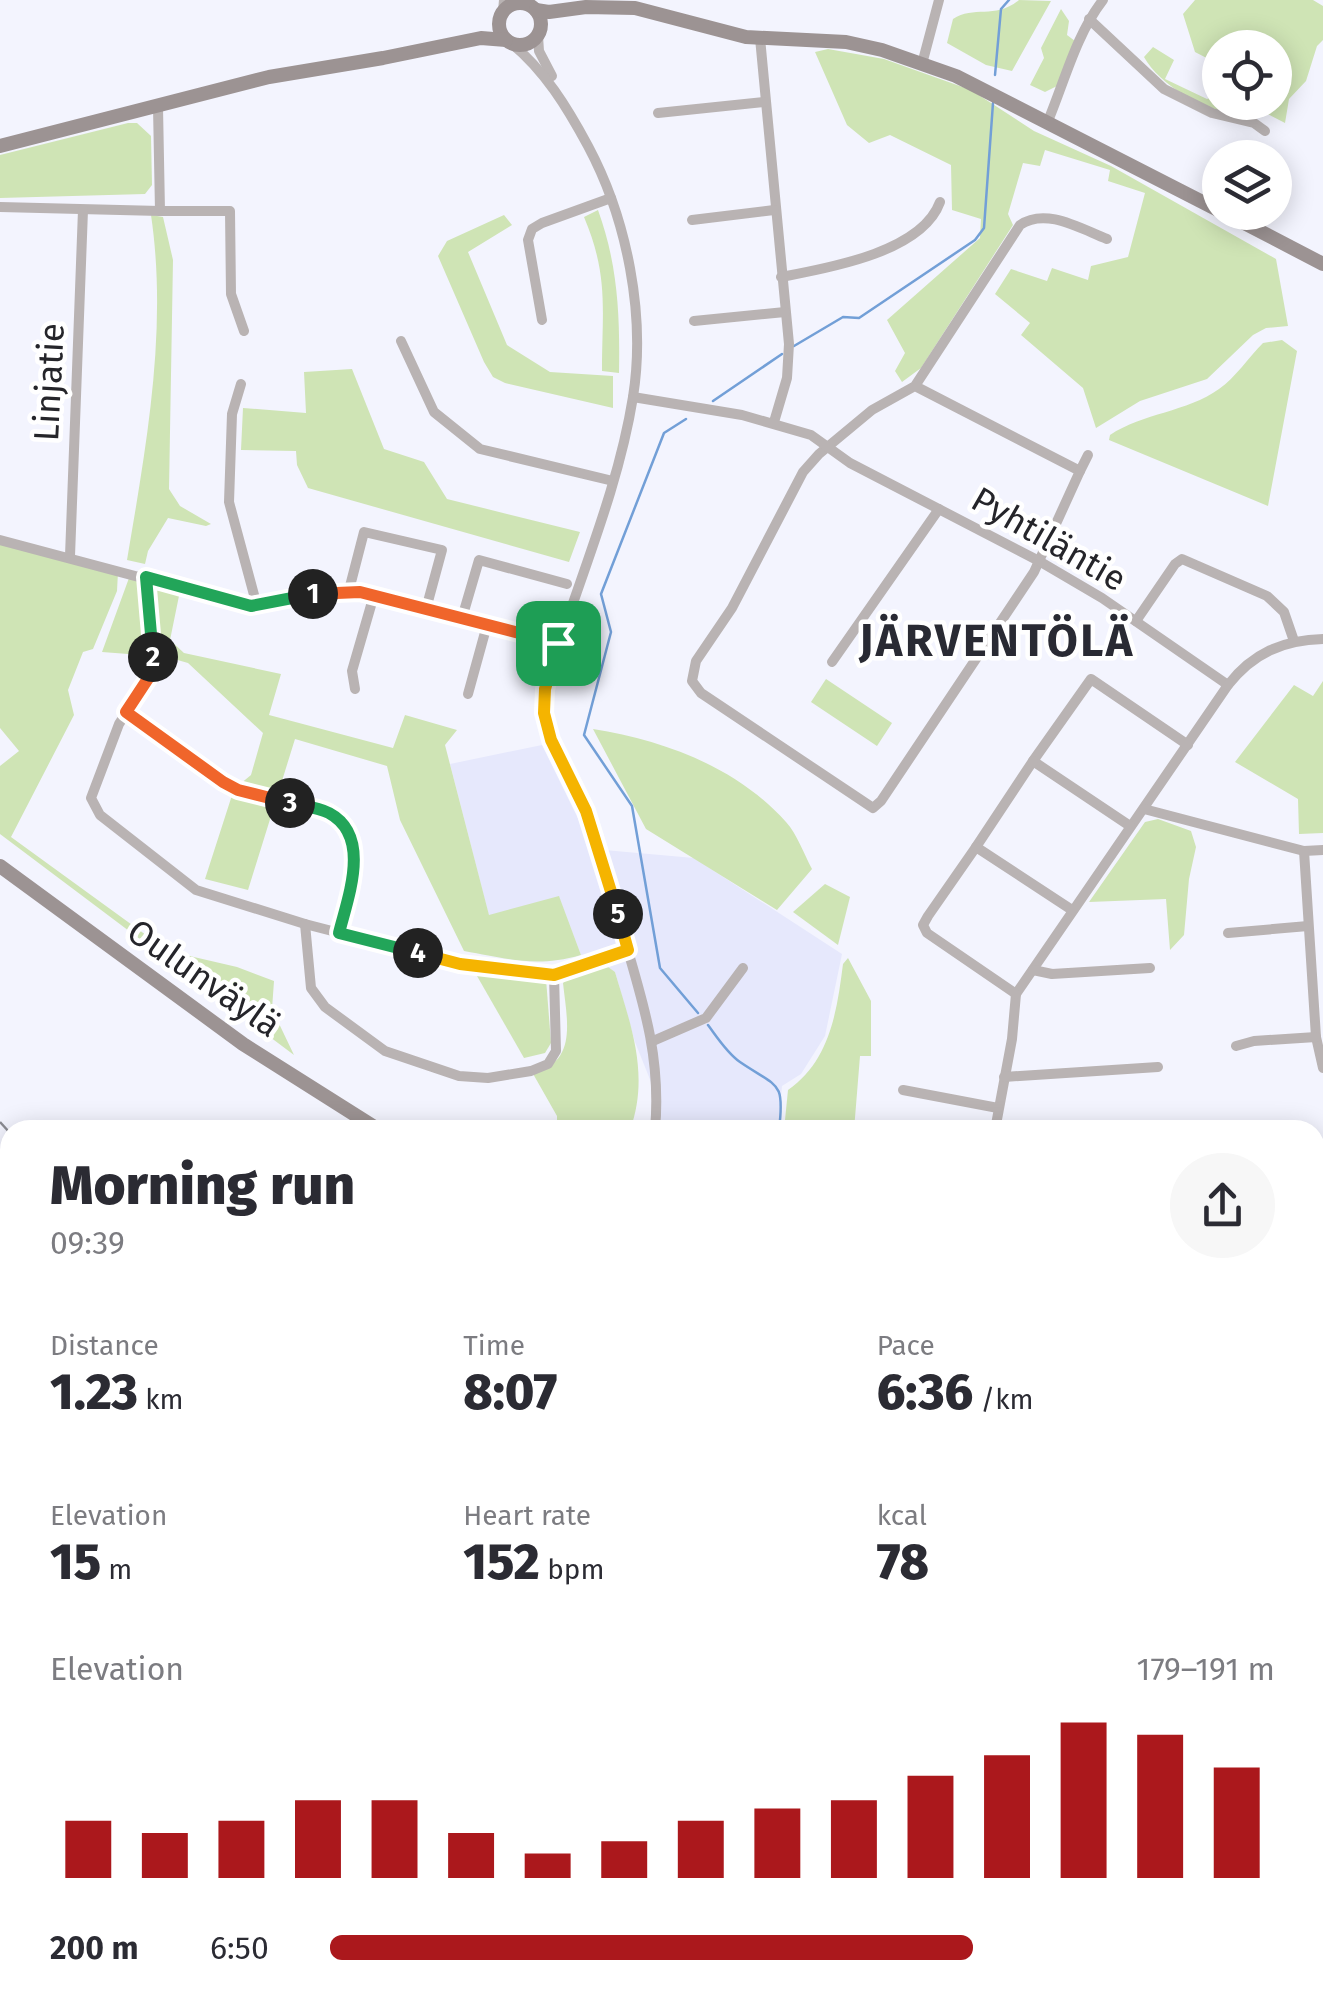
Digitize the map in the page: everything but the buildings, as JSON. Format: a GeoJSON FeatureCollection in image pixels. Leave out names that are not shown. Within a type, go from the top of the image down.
{"type":"FeatureCollection","features":[{"type":"Feature","properties":{"kind":"street"},"geometry":{"type":"LineString","coordinates":[[922,64],[939,0]]}},
{"type":"Feature","properties":{"kind":"street"},"geometry":{"type":"LineString","coordinates":[[1048,120],[1090,19],[1103,0]]}},
{"type":"Feature","properties":{"kind":"street"},"geometry":{"type":"LineString","coordinates":[[440,46],[485,26],[503,8],[515,3],[550,12],[642,5],[731,34],[846,42],[922,64],[1048,120],[1202,202]]}},
{"type":"Feature","properties":{"kind":"street"},"geometry":{"type":"LineString","coordinates":[[530,5],[541,21],[538,34],[542,59],[611,198],[624,244],[634,307],[633,397],[613,481],[545,689],[544,713],[551,740],[586,811],[628,950],[652,1041],[658,1092],[656,1120]]}},
{"type":"Feature","properties":{"kind":"street"},"geometry":{"type":"LineString","coordinates":[[503,8],[499,28],[538,67],[570,113]]}},
{"type":"Feature","properties":{"kind":"street"},"geometry":{"type":"LineString","coordinates":[[0,146],[166,105],[257,90],[326,68],[440,46],[482,38],[524,45],[560,20],[601,8]]}},
{"type":"Feature","properties":{"kind":"street"},"geometry":{"type":"LineString","coordinates":[[1090,19],[1164,89],[1212,113],[1254,123],[1266,131]]}},
{"type":"Feature","properties":{"kind":"street"},"geometry":{"type":"LineString","coordinates":[[760,38],[789,362],[774,422]]}},
{"type":"Feature","properties":{"kind":"street"},"geometry":{"type":"LineString","coordinates":[[658,112],[764,102]]}},
{"type":"Feature","properties":{"kind":"street"},"geometry":{"type":"LineString","coordinates":[[160,210],[166,105]]}},
{"type":"Feature","properties":{"kind":"street"},"geometry":{"type":"LineString","coordinates":[[542,320],[528,240],[532,230],[542,222],[611,198]]}},
{"type":"Feature","properties":{"kind":"street"},"geometry":{"type":"LineString","coordinates":[[781,277],[825,269],[894,245],[926,227],[940,202]]}},
{"type":"Feature","properties":{"kind":"street"},"geometry":{"type":"LineString","coordinates":[[0,207],[230,212],[231,294],[244,330]]}},
{"type":"Feature","properties":{"kind":"street","name":"Linjatie"},"geometry":{"type":"LineString","coordinates":[[70,556],[83,210]]}},
{"type":"Feature","properties":{"kind":"street"},"geometry":{"type":"LineString","coordinates":[[692,220],[774,210]]}},
{"type":"Feature","properties":{"kind":"street"},"geometry":{"type":"LineString","coordinates":[[1088,455],[1039,562],[873,808],[701,692],[692,682],[696,661],[732,608],[803,472],[872,410],[915,386],[1020,225],[1030,218],[1045,216],[1107,239]]}},
{"type":"Feature","properties":{"kind":"street"},"geometry":{"type":"LineString","coordinates":[[1256,230],[1323,264]]}},
{"type":"Feature","properties":{"kind":"street"},"geometry":{"type":"LineString","coordinates":[[694,321],[785,312]]}},
{"type":"Feature","properties":{"kind":"street"},"geometry":{"type":"LineString","coordinates":[[401,342],[434,412],[480,449],[613,481]]}},
{"type":"Feature","properties":{"kind":"street"},"geometry":{"type":"LineString","coordinates":[[242,384],[232,414],[229,502],[256,606]]}},
{"type":"Feature","properties":{"kind":"street"},"geometry":{"type":"LineString","coordinates":[[915,386],[1080,471]]}},
{"type":"Feature","properties":{"kind":"street","name":"Pyhtiläntie"},"geometry":{"type":"LineString","coordinates":[[633,397],[774,422],[811,435],[850,463],[1039,562],[1136,621],[1228,686]]}},
{"type":"Feature","properties":{"kind":"street"},"geometry":{"type":"LineString","coordinates":[[832,662],[939,509]]}},
{"type":"Feature","properties":{"kind":"street"},"geometry":{"type":"LineString","coordinates":[[349,590],[364,532],[442,550],[426,608]]}},
{"type":"Feature","properties":{"kind":"street"},"geometry":{"type":"LineString","coordinates":[[0,540],[256,606],[318,592],[349,590],[558,643]]}},
{"type":"Feature","properties":{"kind":"street"},"geometry":{"type":"LineString","coordinates":[[1136,621],[1182,559],[1267,596],[1284,612],[1294,641]]}},
{"type":"Feature","properties":{"kind":"street"},"geometry":{"type":"LineString","coordinates":[[462,618],[479,560],[567,584]]}},
{"type":"Feature","properties":{"kind":"street"},"geometry":{"type":"LineString","coordinates":[[146,577],[153,671],[126,712],[92,798],[100,814],[196,890],[305,924],[460,964],[554,975],[628,950]]}},
{"type":"Feature","properties":{"kind":"street"},"geometry":{"type":"LineString","coordinates":[[355,689],[352,671],[374,595]]}},
{"type":"Feature","properties":{"kind":"street"},"geometry":{"type":"LineString","coordinates":[[468,694],[487,624]]}},
{"type":"Feature","properties":{"kind":"street"},"geometry":{"type":"LineString","coordinates":[[996,1120],[1016,994],[1072,910],[1239,671],[1260,654],[1294,641],[1323,639]]}},
{"type":"Feature","properties":{"kind":"street"},"geometry":{"type":"LineString","coordinates":[[1016,994],[927,933],[923,925],[1033,761],[1090,679],[1188,745]]}},
{"type":"Feature","properties":{"kind":"street"},"geometry":{"type":"LineString","coordinates":[[126,712],[223,782],[252,794],[323,810],[341,822],[348,832],[354,866],[339,933]]}},
{"type":"Feature","properties":{"kind":"street"},"geometry":{"type":"LineString","coordinates":[[1033,761],[1130,826]]}},
{"type":"Feature","properties":{"kind":"street"},"geometry":{"type":"LineString","coordinates":[[1144,809],[1304,852],[1323,850]]}},
{"type":"Feature","properties":{"kind":"street"},"geometry":{"type":"LineString","coordinates":[[976,847],[1072,910]]}},
{"type":"Feature","properties":{"kind":"street"},"geometry":{"type":"LineString","coordinates":[[1304,852],[1316,1037],[1323,1068]]}},
{"type":"Feature","properties":{"kind":"street","name":"Oulunväylä"},"geometry":{"type":"LineString","coordinates":[[0,866],[243,1044],[364,1120]]}},
{"type":"Feature","properties":{"kind":"street"},"geometry":{"type":"LineString","coordinates":[[305,924],[312,988],[326,1007],[385,1051],[459,1076],[488,1078],[548,1064],[556,1052],[554,975]]}},
{"type":"Feature","properties":{"kind":"street"},"geometry":{"type":"LineString","coordinates":[[1228,933],[1308,926]]}},
{"type":"Feature","properties":{"kind":"street"},"geometry":{"type":"LineString","coordinates":[[652,1041],[706,1018],[744,968]]}},
{"type":"Feature","properties":{"kind":"street"},"geometry":{"type":"LineString","coordinates":[[1033,970],[1052,974],[1150,968]]}},
{"type":"Feature","properties":{"kind":"street"},"geometry":{"type":"LineString","coordinates":[[1236,1046],[1316,1037]]}},
{"type":"Feature","properties":{"kind":"street"},"geometry":{"type":"LineString","coordinates":[[1004,1077],[1158,1067]]}},
{"type":"Feature","properties":{"kind":"street"},"geometry":{"type":"LineString","coordinates":[[904,1090],[998,1108]]}},
{"type":"Feature","properties":{"kind":"shaded area"},"geometry":{"type":"Polygon","coordinates":[[[542,745],[593,849],[694,858],[842,954],[825,1036],[801,1074],[782,1086],[779,1120],[661,1120],[615,972],[581,955],[559,897],[489,916],[450,764],[542,745]]]}},
{"type":"Feature","properties":{"kind":"green space"},"geometry":{"type":"Polygon","coordinates":[[[1019,0],[1051,1],[1012,71],[986,65],[947,43],[953,19],[1002,9],[1019,0]]]}},
{"type":"Feature","properties":{"kind":"green space"},"geometry":{"type":"Polygon","coordinates":[[[1195,0],[1313,0],[1323,6],[1323,40],[1317,46],[1306,81],[1292,96],[1292,30],[1202,30],[1202,56],[1195,52],[1183,14],[1195,0]]]}},
{"type":"Feature","properties":{"kind":"green space"},"geometry":{"type":"Polygon","coordinates":[[[1061,9],[1069,21],[1067,35],[1075,41],[1057,86],[1045,92],[1030,85],[1044,58],[1041,48],[1061,9]]]}},
{"type":"Feature","properties":{"kind":"green space"},"geometry":{"type":"Polygon","coordinates":[[[1153,47],[1174,60],[1165,79],[1202,97],[1202,104],[1180,92],[1153,69],[1144,57],[1153,47]]]}},
{"type":"Feature","properties":{"kind":"green space"},"geometry":{"type":"Polygon","coordinates":[[[828,49],[884,59],[971,90],[1034,131],[1111,166],[1202,217],[1202,230],[1225,230],[1276,259],[1288,326],[1266,328],[1253,335],[1207,379],[1140,401],[1096,428],[1083,388],[1021,335],[1030,323],[995,294],[1011,269],[1047,281],[1052,268],[1088,280],[1091,266],[1128,257],[1145,193],[1108,181],[1110,170],[1045,150],[1040,166],[1023,163],[1008,214],[1013,225],[921,368],[902,382],[895,371],[905,353],[887,320],[980,238],[981,219],[952,210],[951,165],[890,135],[869,143],[847,125],[815,52],[828,49]]]}},
{"type":"Feature","properties":{"kind":"green space"},"geometry":{"type":"Polygon","coordinates":[[[137,123],[151,136],[152,185],[145,194],[0,198],[0,155],[137,123]]]}},
{"type":"Feature","properties":{"kind":"green space"},"geometry":{"type":"Polygon","coordinates":[[[598,210],[616,291],[619,373],[602,371],[601,276],[584,217],[598,210]]]}},
{"type":"Feature","properties":{"kind":"green space"},"geometry":{"type":"Polygon","coordinates":[[[151,215],[163,217],[173,260],[169,489],[180,506],[211,524],[168,518],[148,551],[145,564],[127,560],[156,345],[156,258],[151,215]]]}},
{"type":"Feature","properties":{"kind":"green space"},"geometry":{"type":"Polygon","coordinates":[[[504,215],[512,225],[468,252],[507,345],[550,372],[613,376],[613,408],[505,383],[493,377],[484,362],[438,256],[447,241],[504,215]]]}},
{"type":"Feature","properties":{"kind":"green space"},"geometry":{"type":"Polygon","coordinates":[[[1282,340],[1297,351],[1268,506],[1109,440],[1110,435],[1136,422],[1206,397],[1231,379],[1263,343],[1282,340]]]}},
{"type":"Feature","properties":{"kind":"green space"},"geometry":{"type":"Polygon","coordinates":[[[352,369],[384,449],[424,462],[447,499],[580,532],[569,562],[308,488],[297,465],[296,451],[241,450],[243,408],[306,413],[304,372],[352,369]]]}},
{"type":"Feature","properties":{"kind":"green space"},"geometry":{"type":"Polygon","coordinates":[[[0,544],[118,572],[117,591],[93,649],[83,652],[68,690],[74,715],[11,837],[168,951],[237,967],[274,981],[272,1009],[294,1055],[0,834],[0,766],[19,751],[0,728],[0,544]]]}},
{"type":"Feature","properties":{"kind":"green space"},"geometry":{"type":"Polygon","coordinates":[[[129,578],[180,591],[170,640],[184,653],[281,674],[269,715],[393,748],[405,715],[457,730],[445,745],[489,915],[559,896],[581,955],[536,962],[464,951],[400,820],[387,766],[295,739],[248,890],[205,879],[234,789],[251,775],[263,733],[188,663],[167,657],[102,652],[129,578]]]}},
{"type":"Feature","properties":{"kind":"green space"},"geometry":{"type":"Polygon","coordinates":[[[826,679],[892,723],[877,746],[811,702],[826,679]]]}},
{"type":"Feature","properties":{"kind":"green space"},"geometry":{"type":"Polygon","coordinates":[[[1323,681],[1323,833],[1299,834],[1298,799],[1235,762],[1294,685],[1313,696],[1323,681]]]}},
{"type":"Feature","properties":{"kind":"green space"},"geometry":{"type":"Polygon","coordinates":[[[593,729],[646,740],[722,771],[767,803],[790,827],[812,869],[777,910],[646,829],[593,729]]]}},
{"type":"Feature","properties":{"kind":"green space"},"geometry":{"type":"Polygon","coordinates":[[[1158,819],[1191,831],[1196,847],[1184,935],[1170,950],[1166,899],[1089,902],[1145,822],[1158,819]]]}},
{"type":"Feature","properties":{"kind":"green space"},"geometry":{"type":"Polygon","coordinates":[[[825,884],[850,897],[838,945],[793,912],[825,884]]]}},
{"type":"Feature","properties":{"kind":"green space"},"geometry":{"type":"Polygon","coordinates":[[[848,958],[871,1001],[871,1056],[860,1056],[855,1120],[785,1120],[788,1090],[813,1065],[829,1034],[843,964],[848,958]]]}},
{"type":"Feature","properties":{"kind":"green space"},"geometry":{"type":"Polygon","coordinates":[[[594,966],[615,972],[636,1051],[638,1090],[633,1120],[557,1120],[532,1072],[557,1060],[563,1050],[567,1025],[563,983],[569,975],[594,966]]]}},
{"type":"Feature","properties":{"kind":"green space"},"geometry":{"type":"Polygon","coordinates":[[[473,969],[546,979],[551,1043],[545,1053],[524,1058],[473,969]]]}},
{"type":"Feature","properties":{"kind":"waterway"},"geometry":{"type":"LineString","coordinates":[[995,75],[1001,9],[1009,0]]}},
{"type":"Feature","properties":{"kind":"waterway"},"geometry":{"type":"LineString","coordinates":[[794,346],[843,317],[859,318],[975,240],[984,228],[993,103]]}},
{"type":"Feature","properties":{"kind":"waterway"},"geometry":{"type":"LineString","coordinates":[[713,401],[782,354]]}},
{"type":"Feature","properties":{"kind":"waterway"},"geometry":{"type":"LineString","coordinates":[[686,419],[664,433],[601,594],[611,632],[584,735],[632,806],[660,968],[698,1013]]}},
{"type":"Feature","properties":{"kind":"waterway"},"geometry":{"type":"LineString","coordinates":[[708,1025],[735,1058],[776,1087],[781,1102],[780,1120]]}},
{"type":"Feature","properties":{"kind":"district","name":"JÄRVENTÖLÄ"},"geometry":{"type":"Point","coordinates":[997,640]}},
{"type":"Feature","properties":{"kind":"route"},"geometry":{"type":"LineString","coordinates":[[146,577],[251,606],[318,592],[349,590],[558,643],[545,689],[544,713],[551,740],[586,811],[628,950],[554,975],[460,964],[339,933],[354,866],[348,832],[341,822],[323,810],[238,790],[126,712],[153,671],[146,577]]}}]}
